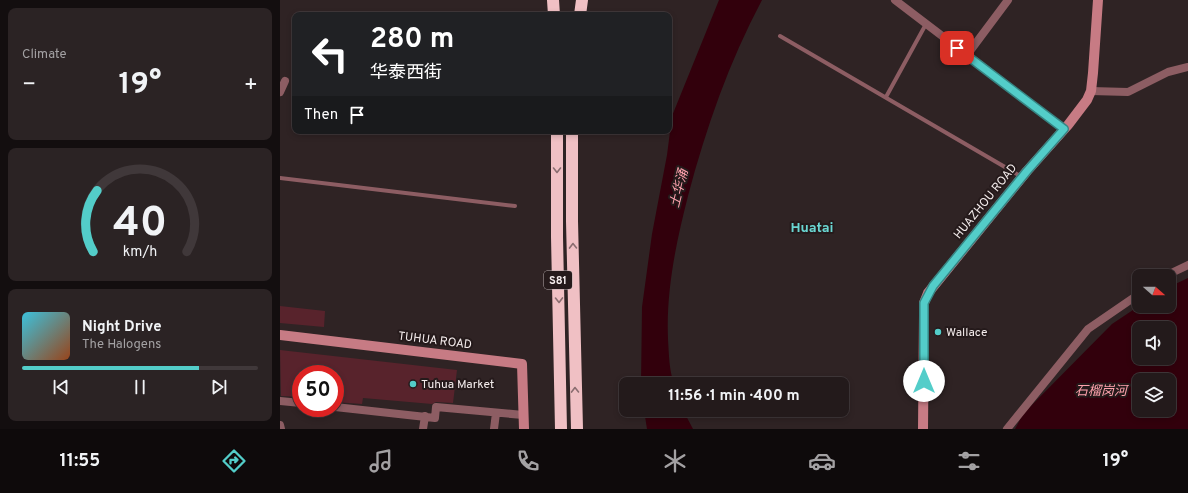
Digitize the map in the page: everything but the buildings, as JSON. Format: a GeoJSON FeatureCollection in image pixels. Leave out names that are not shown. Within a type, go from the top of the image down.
{"type":"FeatureCollection","features":[{"type":"Feature","properties":{"kind":"highway"},"geometry":{"type":"LineString","coordinates":[[553,0],[554,12]]}},
{"type":"Feature","properties":{"kind":"highway"},"geometry":{"type":"LineString","coordinates":[[558,0],[558,12]]}},
{"type":"Feature","properties":{"kind":"highway"},"geometry":{"type":"LineString","coordinates":[[574,0],[574,12]]}},
{"type":"Feature","properties":{"kind":"highway"},"geometry":{"type":"LineString","coordinates":[[580,12],[582,0]]}},
{"type":"Feature","properties":{"kind":"highway","name":"S81"},"geometry":{"type":"LineString","coordinates":[[557,134],[561,429]]}},
{"type":"Feature","properties":{"kind":"highway","name":"S81"},"geometry":{"type":"LineString","coordinates":[[572,134],[572,221],[577,429]]}},
{"type":"Feature","properties":{"kind":"main road","name":"HUAZHOU ROAD"},"geometry":{"type":"LineString","coordinates":[[923,429],[924,303],[933,286],[1022,177],[1082,108],[1091,91],[1098,0]]}},
{"type":"Feature","properties":{"kind":"main road","name":"TUHUA ROAD"},"geometry":{"type":"LineString","coordinates":[[280,335],[522,364],[524,429]]}},
{"type":"Feature","properties":{"kind":"street"},"geometry":{"type":"LineString","coordinates":[[894,0],[1064,129]]}},
{"type":"Feature","properties":{"kind":"street"},"geometry":{"type":"LineString","coordinates":[[967,56],[1008,0]]}},
{"type":"Feature","properties":{"kind":"street"},"geometry":{"type":"LineString","coordinates":[[1091,91],[1128,92],[1168,72],[1188,67]]}},
{"type":"Feature","properties":{"kind":"street"},"geometry":{"type":"LineString","coordinates":[[280,92],[285,81]]}},
{"type":"Feature","properties":{"kind":"street"},"geometry":{"type":"LineString","coordinates":[[1176,271],[1188,265]]}},
{"type":"Feature","properties":{"kind":"street"},"geometry":{"type":"LineString","coordinates":[[1007,429],[1088,329],[1132,299]]}},
{"type":"Feature","properties":{"kind":"street"},"geometry":{"type":"LineString","coordinates":[[280,401],[292,402]]}},
{"type":"Feature","properties":{"kind":"street"},"geometry":{"type":"LineString","coordinates":[[344,408],[436,418],[436,407],[523,415]]}},
{"type":"Feature","properties":{"kind":"street"},"geometry":{"type":"LineString","coordinates":[[494,429],[496,413]]}},
{"type":"Feature","properties":{"kind":"street"},"geometry":{"type":"LineString","coordinates":[[423,429],[425,416]]}},
{"type":"Feature","properties":{"kind":"street"},"geometry":{"type":"LineString","coordinates":[[280,425],[281,429]]}},
{"type":"Feature","properties":{"kind":"lane"},"geometry":{"type":"LineString","coordinates":[[886,97],[926,24]]}},
{"type":"Feature","properties":{"kind":"lane"},"geometry":{"type":"LineString","coordinates":[[780,36],[1022,177]]}},
{"type":"Feature","properties":{"kind":"lane"},"geometry":{"type":"LineString","coordinates":[[280,178],[516,206]]}},
{"type":"Feature","properties":{"kind":"water","name":"土华涌"},"geometry":{"type":"Polygon","coordinates":[[[719,0],[762,0],[739,47],[719,96],[688,196],[670,285],[668,339],[672,377],[641,377],[642,307],[652,234],[670,134],[672,134],[672,116],[719,0]]]}},
{"type":"Feature","properties":{"kind":"water","name":"石榴岗河"},"geometry":{"type":"Polygon","coordinates":[[[1188,278],[1188,429],[1015,429],[1023,414],[1112,324],[1132,311],[1132,313],[1176,313],[1176,284],[1188,278]]]}},
{"type":"Feature","properties":{"kind":"water"},"geometry":{"type":"Polygon","coordinates":[[[645,417],[687,417],[693,429],[647,429],[645,417]]]}},
{"type":"Feature","properties":{"kind":"place","name":"Wallace"},"geometry":{"type":"Point","coordinates":[938,332]}},
{"type":"Feature","properties":{"kind":"place","name":"Tuhua Market"},"geometry":{"type":"Point","coordinates":[413,384]}},
{"type":"Feature","properties":{"kind":"district","name":"Huatai"},"geometry":{"type":"Point","coordinates":[812,227]}},
{"type":"Feature","properties":{"kind":"route"},"geometry":{"type":"LineString","coordinates":[[924,381],[924,303],[928,293],[1027,171],[1064,129],[957,48]]}}]}
